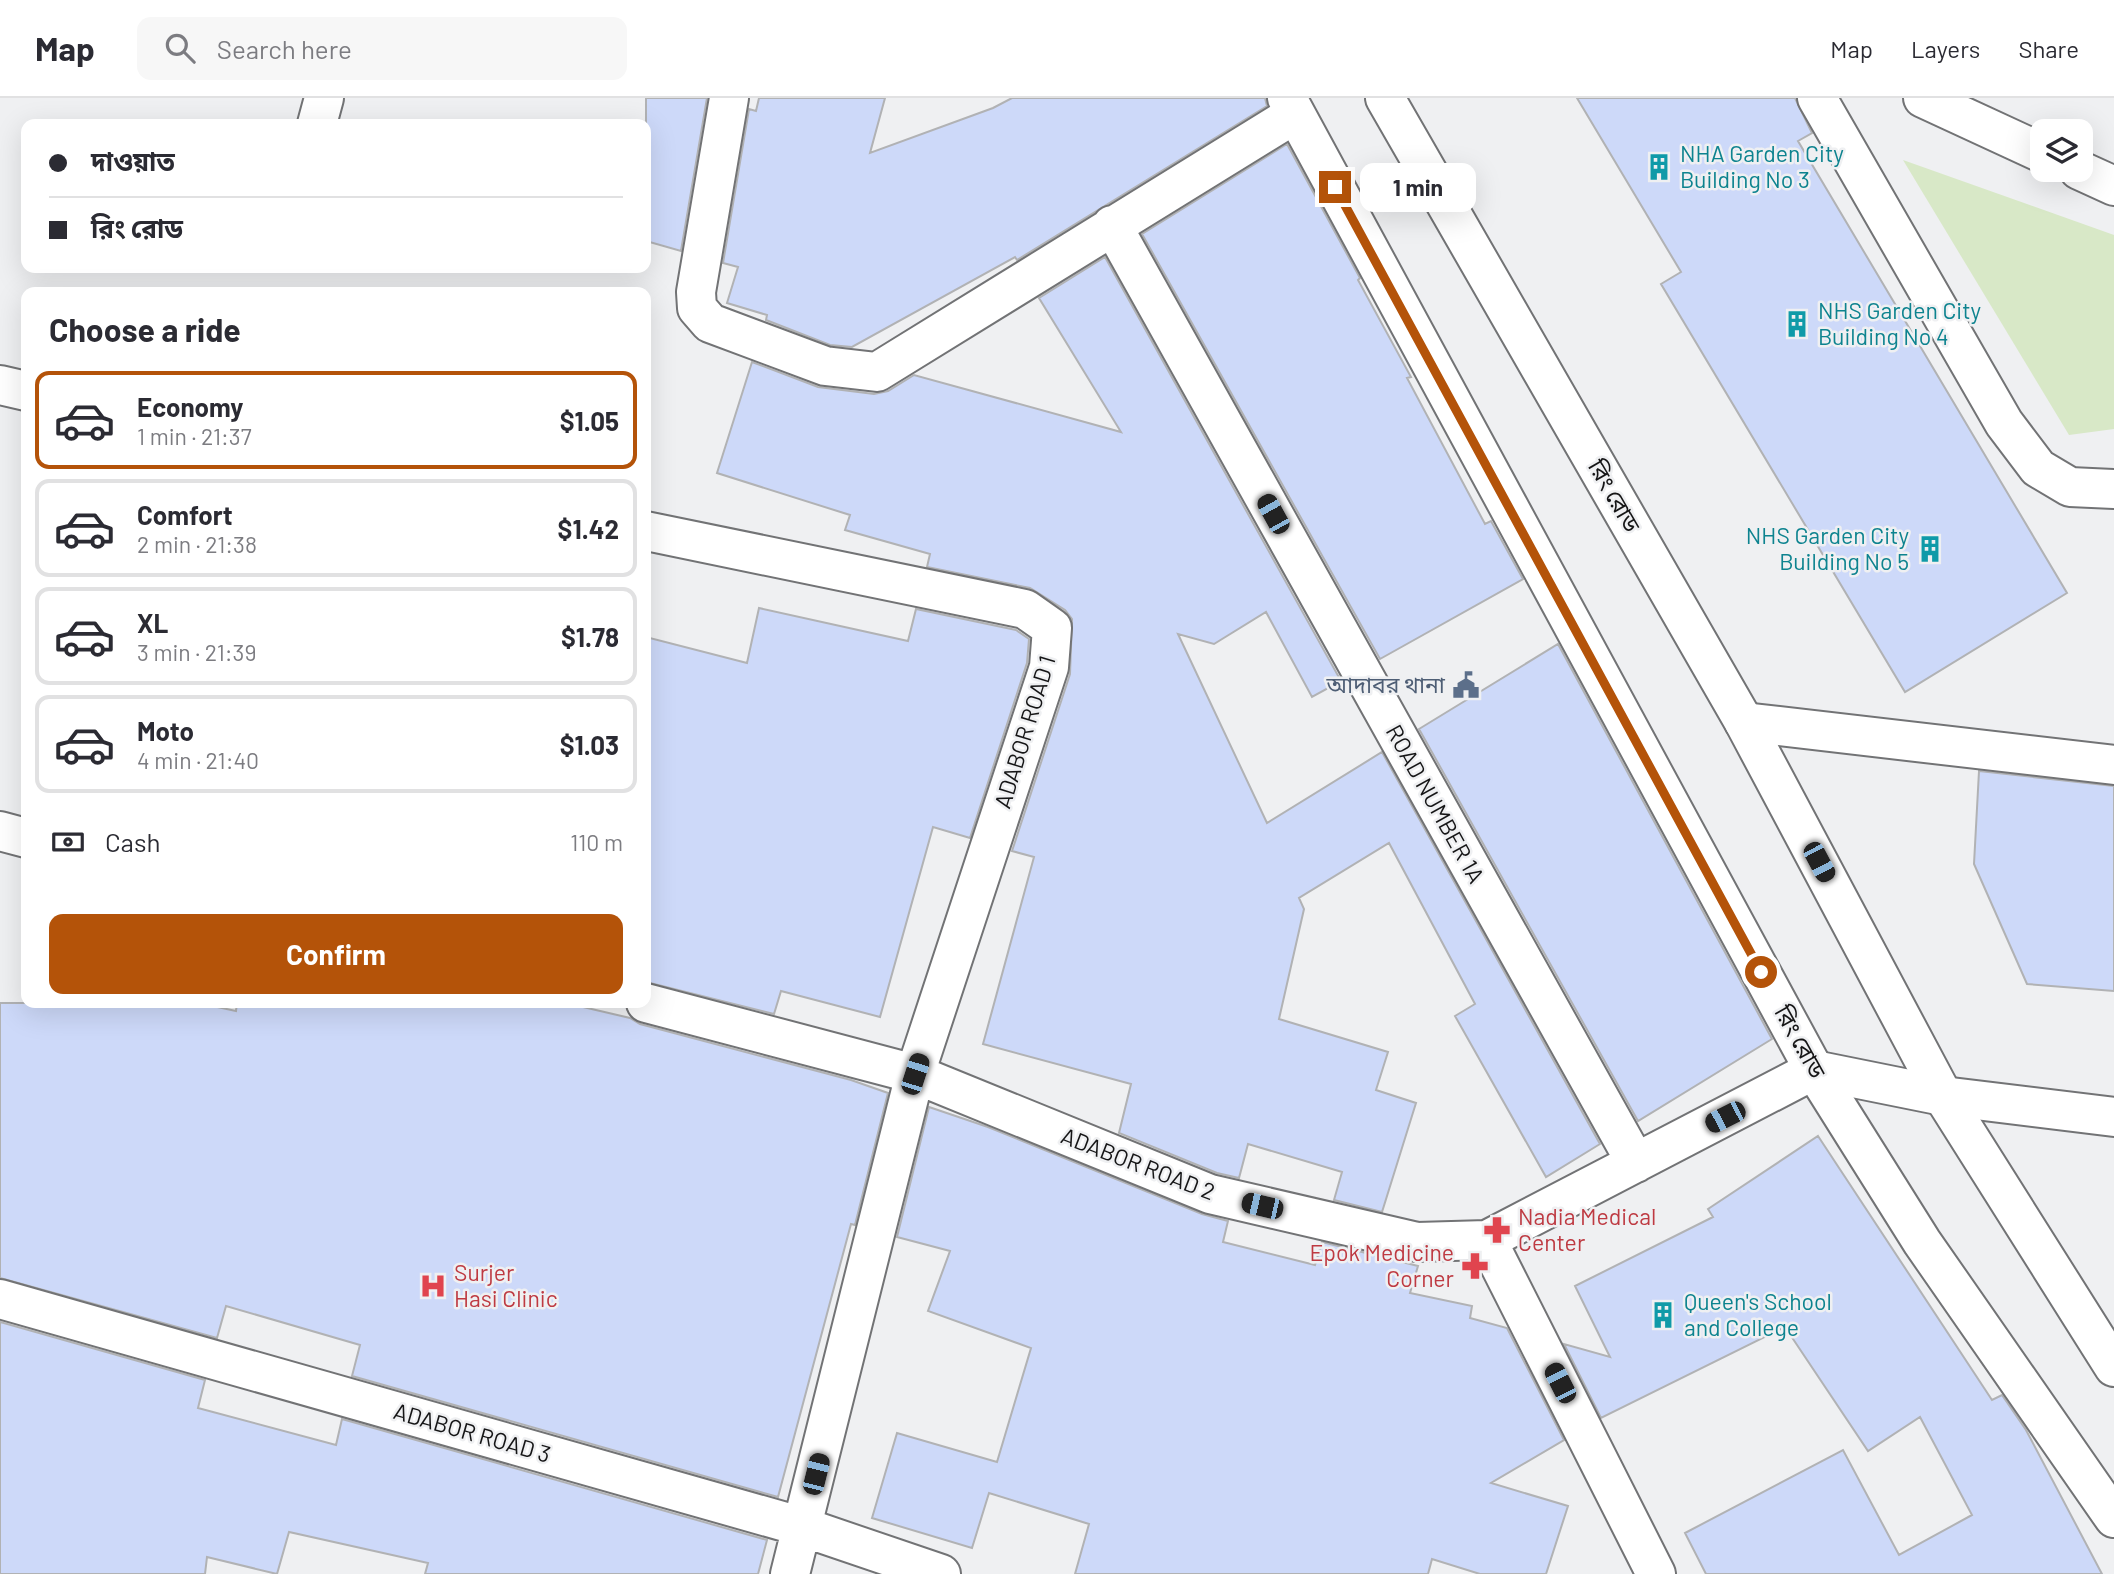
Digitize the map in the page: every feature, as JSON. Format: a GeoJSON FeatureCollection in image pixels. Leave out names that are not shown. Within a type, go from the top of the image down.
{"type":"FeatureCollection","features":[{"type":"Feature","properties":{"kind":"street"},"geometry":{"type":"LineString","coordinates":[[318,119],[324,98]]}},
{"type":"Feature","properties":{"kind":"street"},"geometry":{"type":"LineString","coordinates":[[729,98],[696,292],[697,308],[710,323],[825,366],[877,372],[1111,225],[1291,106]]}},
{"type":"Feature","properties":{"kind":"street","name":"রিং রোড"},"geometry":{"type":"LineString","coordinates":[[1385,98],[1744,722],[1943,1096],[2114,1367]]}},
{"type":"Feature","properties":{"kind":"street"},"geometry":{"type":"LineString","coordinates":[[1817,98],[2004,423],[2038,468],[2070,487],[2114,489]]}},
{"type":"Feature","properties":{"kind":"street"},"geometry":{"type":"LineString","coordinates":[[1923,98],[2030,147]]}},
{"type":"Feature","properties":{"kind":"street","name":"রিং রোড"},"geometry":{"type":"LineString","coordinates":[[1291,106],[1814,1070],[1922,1242],[2114,1518]]}},
{"type":"Feature","properties":{"kind":"street"},"geometry":{"type":"LineString","coordinates":[[2093,176],[2114,186]]}},
{"type":"Feature","properties":{"kind":"street","name":"ROAD NUMBER 1A"},"geometry":{"type":"LineString","coordinates":[[1111,225],[1636,1163]]}},
{"type":"Feature","properties":{"kind":"street"},"geometry":{"type":"LineString","coordinates":[[0,385],[21,390]]}},
{"type":"Feature","properties":{"kind":"street","name":"ADABOR ROAD 1"},"geometry":{"type":"LineString","coordinates":[[651,532],[1025,609],[1052,628],[1049,667],[915,1074]]}},
{"type":"Feature","properties":{"kind":"street"},"geometry":{"type":"LineString","coordinates":[[1744,722],[2114,765]]}},
{"type":"Feature","properties":{"kind":"street"},"geometry":{"type":"LineString","coordinates":[[0,831],[21,837]]}},
{"type":"Feature","properties":{"kind":"street","name":"ADABOR ROAD 2"},"geometry":{"type":"LineString","coordinates":[[651,1004],[915,1074],[1210,1194],[1417,1242],[1487,1240],[1814,1070]]}},
{"type":"Feature","properties":{"kind":"street"},"geometry":{"type":"LineString","coordinates":[[1814,1070],[1943,1096],[2114,1117]]}},
{"type":"Feature","properties":{"kind":"street"},"geometry":{"type":"LineString","coordinates":[[790,1574],[915,1074]]}},
{"type":"Feature","properties":{"kind":"street"},"geometry":{"type":"LineString","coordinates":[[1487,1240],[1656,1574]]}},
{"type":"Feature","properties":{"kind":"street","name":"ADABOR ROAD 3"},"geometry":{"type":"LineString","coordinates":[[0,1299],[803,1527],[941,1574]]}},
{"type":"Feature","properties":{"kind":"green space"},"geometry":{"type":"Polygon","coordinates":[[[1903,160],[2114,235],[2114,429],[2069,435],[1903,160]]]}},
{"type":"Feature","properties":{"kind":"building"},"geometry":{"type":"Polygon","coordinates":[[[646,98],[707,98],[681,251],[651,242],[651,119],[646,119],[646,98]]]}},
{"type":"Feature","properties":{"kind":"building"},"geometry":{"type":"Polygon","coordinates":[[[759,98],[885,98],[870,153],[993,108],[1012,98],[1265,98],[1267,106],[1017,260],[1015,257],[852,347],[830,345],[766,320],[767,315],[727,303],[738,267],[723,263],[749,109],[756,111],[759,98]]]}},
{"type":"Feature","properties":{"kind":"building"},"geometry":{"type":"Polygon","coordinates":[[[1577,98],[1795,98],[1812,133],[1798,141],[2067,593],[1905,692],[1661,284],[1681,272],[1577,98]]]}},
{"type":"Feature","properties":{"kind":"building"},"geometry":{"type":"Polygon","coordinates":[[[1287,144],[1360,278],[1358,280],[1411,377],[1407,378],[1485,524],[1491,521],[1523,579],[1380,659],[1142,234],[1287,144]]]}},
{"type":"Feature","properties":{"kind":"building"},"geometry":{"type":"Polygon","coordinates":[[[1105,257],[1341,681],[1312,697],[1266,612],[1214,644],[1178,634],[1267,823],[1382,752],[1600,1144],[1546,1177],[1455,1016],[1475,1004],[1389,843],[1299,898],[1304,909],[1279,1019],[1388,1052],[1376,1090],[1416,1103],[1382,1212],[1334,1200],[1342,1172],[1248,1144],[1239,1178],[1217,1173],[1119,1133],[1131,1084],[983,1044],[1034,857],[1012,851],[1070,674],[1072,619],[1065,610],[1030,588],[927,567],[930,554],[845,530],[850,515],[717,473],[752,362],[818,387],[874,394],[888,391],[914,375],[1121,432],[1039,298],[1105,257]]]}},
{"type":"Feature","properties":{"kind":"building"},"geometry":{"type":"Polygon","coordinates":[[[759,608],[908,641],[916,609],[1016,630],[1029,639],[1027,663],[970,838],[933,827],[880,1017],[781,991],[774,1014],[651,983],[651,638],[747,663],[759,608]]]}},
{"type":"Feature","properties":{"kind":"building"},"geometry":{"type":"Polygon","coordinates":[[[1558,644],[1772,1039],[1638,1121],[1419,729],[1558,644]]]}},
{"type":"Feature","properties":{"kind":"building"},"geometry":{"type":"Polygon","coordinates":[[[1979,771],[2114,786],[2114,991],[2027,984],[1974,864],[1979,771]]]}},
{"type":"Feature","properties":{"kind":"building"},"geometry":{"type":"Polygon","coordinates":[[[0,1003],[21,1003],[21,1008],[222,1008],[236,1011],[236,1008],[587,1008],[851,1080],[888,1093],[855,1225],[851,1224],[778,1497],[352,1376],[360,1345],[226,1306],[217,1338],[0,1278],[0,1003]]]}},
{"type":"Feature","properties":{"kind":"building"},"geometry":{"type":"Polygon","coordinates":[[[929,1107],[988,1127],[1202,1214],[1228,1221],[1223,1242],[1315,1265],[1322,1242],[1418,1266],[1410,1293],[1472,1306],[1470,1318],[1507,1328],[1564,1440],[1491,1483],[1568,1506],[1546,1574],[1480,1574],[1432,1559],[1428,1574],[1075,1574],[1089,1524],[989,1493],[972,1548],[872,1518],[897,1433],[997,1462],[1031,1348],[928,1311],[950,1251],[897,1237],[929,1107]]]}},
{"type":"Feature","properties":{"kind":"building"},"geometry":{"type":"Polygon","coordinates":[[[1818,1136],[1992,1400],[2002,1395],[2026,1430],[2102,1574],[1706,1574],[1685,1533],[1843,1450],[1899,1555],[1972,1515],[1920,1417],[1868,1451],[1785,1327],[1601,1418],[1564,1344],[1610,1357],[1575,1286],[1713,1217],[1708,1209],[1818,1136]]]}},
{"type":"Feature","properties":{"kind":"building"},"geometry":{"type":"Polygon","coordinates":[[[0,1322],[205,1380],[198,1408],[336,1445],[342,1419],[767,1540],[758,1574],[425,1574],[428,1563],[289,1532],[277,1574],[207,1557],[205,1574],[0,1574],[0,1322]]]}},
{"type":"Feature","properties":{"kind":"place","name":"NHA Garden City Building No 3"},"geometry":{"type":"Point","coordinates":[1659,167]}},
{"type":"Feature","properties":{"kind":"place","name":"NHS Garden City Building No 4"},"geometry":{"type":"Point","coordinates":[1797,324]}},
{"type":"Feature","properties":{"kind":"place","name":"NHS Garden City Building No 5"},"geometry":{"type":"Point","coordinates":[1930,549]}},
{"type":"Feature","properties":{"kind":"place","name":"আদাবর থানা"},"geometry":{"type":"Point","coordinates":[1466,685]}},
{"type":"Feature","properties":{"kind":"place","name":"Nadia Medical Center"},"geometry":{"type":"Point","coordinates":[1497,1230]}},
{"type":"Feature","properties":{"kind":"place","name":"Epok Medicine Corner"},"geometry":{"type":"Point","coordinates":[1475,1266]}},
{"type":"Feature","properties":{"kind":"place","name":"Surjer Hasi Clinic"},"geometry":{"type":"Point","coordinates":[433,1286]}},
{"type":"Feature","properties":{"kind":"place","name":"Queen's School and College"},"geometry":{"type":"Point","coordinates":[1663,1315]}},
{"type":"Feature","properties":{"kind":"route"},"geometry":{"type":"LineString","coordinates":[[1335,187],[1761,972]]}}]}
